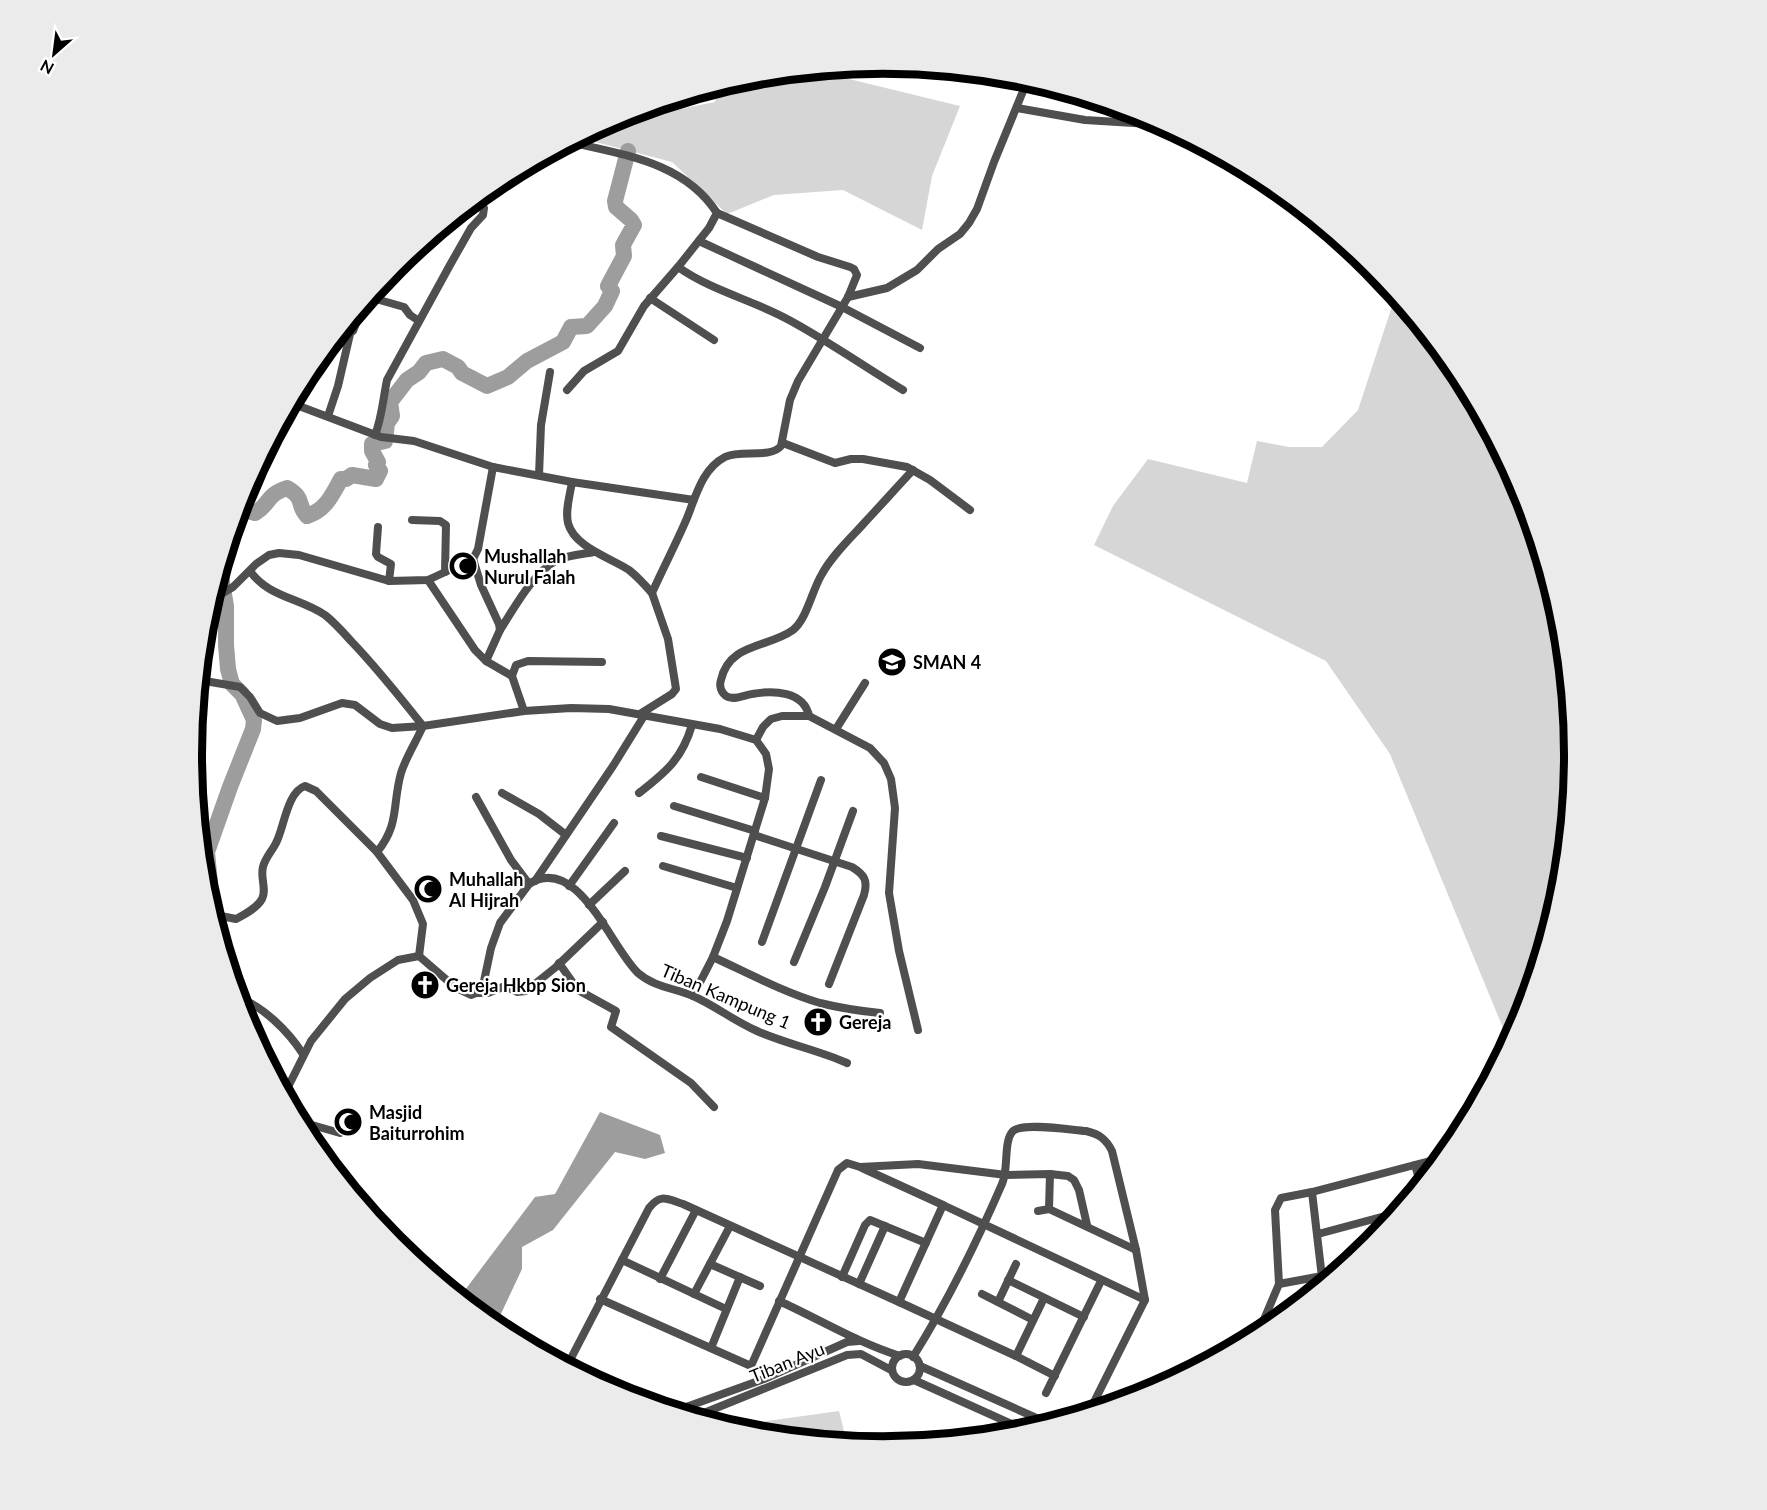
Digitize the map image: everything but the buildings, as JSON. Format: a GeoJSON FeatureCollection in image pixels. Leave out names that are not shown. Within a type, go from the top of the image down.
{"type":"FeatureCollection","features":[{"type":"Feature","properties":{"kind":"street"},"geometry":{"type":"LineString","coordinates":[[848,297],[887,288],[917,270],[938,249],[960,234],[977,209],[993,162],[1024,89]]}},
{"type":"Feature","properties":{"kind":"street"},"geometry":{"type":"LineString","coordinates":[[1017,108],[1085,120],[1140,123]]}},
{"type":"Feature","properties":{"kind":"street"},"geometry":{"type":"LineString","coordinates":[[581,145],[654,163],[671,171],[703,194],[717,213],[818,257],[854,269],[857,279],[798,381],[790,400],[783,443],[773,452],[739,453],[728,455],[715,462],[705,475],[652,593]]}},
{"type":"Feature","properties":{"kind":"street"},"geometry":{"type":"LineString","coordinates":[[378,436],[387,380],[471,228],[483,215],[484,208],[481,205]]}},
{"type":"Feature","properties":{"kind":"street"},"geometry":{"type":"LineString","coordinates":[[567,390],[584,370],[618,351],[650,298],[699,241],[717,213]]}},
{"type":"Feature","properties":{"kind":"street"},"geometry":{"type":"LineString","coordinates":[[699,241],[842,307],[920,348]]}},
{"type":"Feature","properties":{"kind":"street"},"geometry":{"type":"LineString","coordinates":[[678,267],[724,292],[790,321],[903,390]]}},
{"type":"Feature","properties":{"kind":"street"},"geometry":{"type":"LineString","coordinates":[[650,298],[714,340]]}},
{"type":"Feature","properties":{"kind":"street"},"geometry":{"type":"LineString","coordinates":[[377,299],[404,307],[419,321]]}},
{"type":"Feature","properties":{"kind":"street"},"geometry":{"type":"LineString","coordinates":[[328,416],[352,329]]}},
{"type":"Feature","properties":{"kind":"street"},"geometry":{"type":"LineString","coordinates":[[539,475],[542,425],[550,372]]}},
{"type":"Feature","properties":{"kind":"street"},"geometry":{"type":"LineString","coordinates":[[298,406],[378,436],[431,446],[493,467],[572,482],[693,500]]}},
{"type":"Feature","properties":{"kind":"street"},"geometry":{"type":"LineString","coordinates":[[783,443],[835,463],[863,459],[899,465],[913,470],[970,510]]}},
{"type":"Feature","properties":{"kind":"street"},"geometry":{"type":"LineString","coordinates":[[222,593],[268,555],[279,553],[298,555],[389,581],[428,580],[472,559],[478,549],[493,467]]}},
{"type":"Feature","properties":{"kind":"street"},"geometry":{"type":"LineString","coordinates":[[809,716],[807,707],[795,697],[767,692],[727,697],[721,691],[720,682],[723,673],[730,661],[747,648],[795,628],[805,614],[822,573],[839,550],[913,470]]}},
{"type":"Feature","properties":{"kind":"street"},"geometry":{"type":"LineString","coordinates":[[476,993],[484,981],[491,948],[500,923],[566,835],[642,715],[676,689],[668,639],[652,593],[637,576],[594,552],[571,530],[568,521],[572,482]]}},
{"type":"Feature","properties":{"kind":"street"},"geometry":{"type":"LineString","coordinates":[[412,520],[440,521],[446,525],[445,572]]}},
{"type":"Feature","properties":{"kind":"street"},"geometry":{"type":"LineString","coordinates":[[378,527],[376,554],[391,564],[389,581]]}},
{"type":"Feature","properties":{"kind":"street"},"geometry":{"type":"LineString","coordinates":[[486,661],[500,630],[529,587],[549,566],[559,559],[594,552]]}},
{"type":"Feature","properties":{"kind":"street"},"geometry":{"type":"LineString","coordinates":[[472,559],[500,630]]}},
{"type":"Feature","properties":{"kind":"street"},"geometry":{"type":"LineString","coordinates":[[250,571],[273,592],[324,615],[371,660],[423,726]]}},
{"type":"Feature","properties":{"kind":"street"},"geometry":{"type":"LineString","coordinates":[[428,580],[472,646],[486,661],[512,676]]}},
{"type":"Feature","properties":{"kind":"street"},"geometry":{"type":"LineString","coordinates":[[524,711],[512,676],[516,665],[528,661],[602,662]]}},
{"type":"Feature","properties":{"kind":"street"},"geometry":{"type":"LineString","coordinates":[[206,681],[240,687],[250,696],[260,713],[277,721],[300,718],[342,703],[356,705],[387,727],[423,726],[524,711],[571,708],[642,715],[736,733],[756,740],[766,754],[770,769],[765,798],[713,957],[693,996]]}},
{"type":"Feature","properties":{"kind":"street"},"geometry":{"type":"LineString","coordinates":[[836,729],[865,684]]}},
{"type":"Feature","properties":{"kind":"street"},"geometry":{"type":"LineString","coordinates":[[756,740],[763,727],[771,719],[782,716],[809,716],[870,748],[878,755],[891,778],[895,808],[889,893],[899,951],[918,1030]]}},
{"type":"Feature","properties":{"kind":"street"},"geometry":{"type":"LineString","coordinates":[[639,793],[679,757],[692,725]]}},
{"type":"Feature","properties":{"kind":"street"},"geometry":{"type":"LineString","coordinates":[[377,852],[388,838],[392,828],[401,771],[423,726]]}},
{"type":"Feature","properties":{"kind":"street"},"geometry":{"type":"LineString","coordinates":[[701,777],[765,798]]}},
{"type":"Feature","properties":{"kind":"street"},"geometry":{"type":"LineString","coordinates":[[762,942],[774,903],[797,849],[821,780]]}},
{"type":"Feature","properties":{"kind":"street"},"geometry":{"type":"LineString","coordinates":[[222,916],[236,919],[261,901],[264,895],[262,870],[264,863],[278,841],[286,813],[300,788],[305,786],[316,791],[377,852],[413,900],[421,916],[423,933],[419,956]]}},
{"type":"Feature","properties":{"kind":"street"},"geometry":{"type":"LineString","coordinates":[[502,793],[539,814],[566,835]]}},
{"type":"Feature","properties":{"kind":"street"},"geometry":{"type":"LineString","coordinates":[[476,797],[511,860],[532,882]]}},
{"type":"Feature","properties":{"kind":"street"},"geometry":{"type":"LineString","coordinates":[[674,806],[834,861],[861,873],[867,885],[829,984]]}},
{"type":"Feature","properties":{"kind":"street"},"geometry":{"type":"LineString","coordinates":[[794,962],[853,811]]}},
{"type":"Feature","properties":{"kind":"street"},"geometry":{"type":"LineString","coordinates":[[569,886],[614,823]]}},
{"type":"Feature","properties":{"kind":"street"},"geometry":{"type":"LineString","coordinates":[[661,836],[747,858]]}},
{"type":"Feature","properties":{"kind":"street"},"geometry":{"type":"LineString","coordinates":[[663,866],[737,888]]}},
{"type":"Feature","properties":{"kind":"street"},"geometry":{"type":"LineString","coordinates":[[589,905],[625,871]]}},
{"type":"Feature","properties":{"kind":"street","name":"Tiban Kampung 1"},"geometry":{"type":"LineString","coordinates":[[532,882],[550,877],[569,886],[603,922],[629,962],[651,982],[693,996],[733,1020],[760,1032],[822,1052],[847,1063]]}},
{"type":"Feature","properties":{"kind":"street"},"geometry":{"type":"LineString","coordinates":[[419,956],[456,988],[471,994],[488,993],[505,986],[517,992],[523,992],[559,963],[603,922]]}},
{"type":"Feature","properties":{"kind":"street"},"geometry":{"type":"LineString","coordinates":[[288,1086],[311,1041],[345,999],[370,978],[398,960],[419,956]]}},
{"type":"Feature","properties":{"kind":"street"},"geometry":{"type":"LineString","coordinates":[[713,957],[802,996],[836,1006],[880,1013]]}},
{"type":"Feature","properties":{"kind":"street"},"geometry":{"type":"LineString","coordinates":[[559,963],[578,990],[616,1011],[611,1027],[691,1083],[714,1107]]}},
{"type":"Feature","properties":{"kind":"street"},"geometry":{"type":"LineString","coordinates":[[248,1001],[281,1026],[303,1054]]}},
{"type":"Feature","properties":{"kind":"street"},"geometry":{"type":"LineString","coordinates":[[311,1125],[340,1133]]}},
{"type":"Feature","properties":{"kind":"street"},"geometry":{"type":"LineString","coordinates":[[913,1357],[936,1320],[985,1224],[1006,1175],[1008,1140],[1012,1133],[1020,1127],[1086,1131],[1102,1137],[1112,1151],[1136,1250],[1145,1300],[1094,1403]]}},
{"type":"Feature","properties":{"kind":"street"},"geometry":{"type":"LineString","coordinates":[[1263,1321],[1279,1284],[1276,1205],[1281,1198],[1431,1160]]}},
{"type":"Feature","properties":{"kind":"street"},"geometry":{"type":"LineString","coordinates":[[751,1366],[840,1167],[847,1163],[985,1224],[1145,1300]]}},
{"type":"Feature","properties":{"kind":"street"},"geometry":{"type":"LineString","coordinates":[[860,1167],[918,1164],[1006,1175],[1068,1176],[1074,1180],[1084,1207],[1087,1225]]}},
{"type":"Feature","properties":{"kind":"street"},"geometry":{"type":"LineString","coordinates":[[1415,1165],[1418,1177]]}},
{"type":"Feature","properties":{"kind":"street"},"geometry":{"type":"LineString","coordinates":[[1049,1209],[1050,1174]]}},
{"type":"Feature","properties":{"kind":"street"},"geometry":{"type":"LineString","coordinates":[[1279,1284],[1323,1275],[1312,1192]]}},
{"type":"Feature","properties":{"kind":"street"},"geometry":{"type":"LineString","coordinates":[[570,1360],[649,1208],[656,1200],[664,1198],[696,1210],[842,1276],[1055,1376]]}},
{"type":"Feature","properties":{"kind":"street"},"geometry":{"type":"LineString","coordinates":[[899,1302],[943,1205]]}},
{"type":"Feature","properties":{"kind":"street"},"geometry":{"type":"LineString","coordinates":[[1038,1211],[1049,1209],[1136,1250]]}},
{"type":"Feature","properties":{"kind":"street"},"geometry":{"type":"LineString","coordinates":[[660,1278],[696,1210]]}},
{"type":"Feature","properties":{"kind":"street"},"geometry":{"type":"LineString","coordinates":[[1318,1234],[1385,1216]]}},
{"type":"Feature","properties":{"kind":"street"},"geometry":{"type":"LineString","coordinates":[[842,1276],[866,1222],[872,1220],[926,1243]]}},
{"type":"Feature","properties":{"kind":"street"},"geometry":{"type":"LineString","coordinates":[[694,1294],[730,1226]]}},
{"type":"Feature","properties":{"kind":"street"},"geometry":{"type":"LineString","coordinates":[[859,1284],[885,1226]]}},
{"type":"Feature","properties":{"kind":"street"},"geometry":{"type":"LineString","coordinates":[[621,1260],[726,1310]]}},
{"type":"Feature","properties":{"kind":"street"},"geometry":{"type":"LineString","coordinates":[[710,1264],[760,1286]]}},
{"type":"Feature","properties":{"kind":"street"},"geometry":{"type":"LineString","coordinates":[[998,1302],[1016,1264]]}},
{"type":"Feature","properties":{"kind":"street"},"geometry":{"type":"LineString","coordinates":[[711,1348],[740,1277]]}},
{"type":"Feature","properties":{"kind":"street"},"geometry":{"type":"LineString","coordinates":[[1008,1280],[1084,1317]]}},
{"type":"Feature","properties":{"kind":"street"},"geometry":{"type":"LineString","coordinates":[[1046,1393],[1101,1281]]}},
{"type":"Feature","properties":{"kind":"street"},"geometry":{"type":"LineString","coordinates":[[982,1294],[1033,1320]]}},
{"type":"Feature","properties":{"kind":"street"},"geometry":{"type":"LineString","coordinates":[[600,1299],[751,1366],[764,1379]]}},
{"type":"Feature","properties":{"kind":"street"},"geometry":{"type":"LineString","coordinates":[[1016,1356],[1044,1299]]}},
{"type":"Feature","properties":{"kind":"street"},"geometry":{"type":"LineString","coordinates":[[779,1301],[859,1341],[900,1356]]}},
{"type":"Feature","properties":{"kind":"street","name":"Tiban Ayu"},"geometry":{"type":"LineString","coordinates":[[687,1407],[764,1379],[847,1342],[859,1341]]}},
{"type":"Feature","properties":{"kind":"street","name":"Tiban Ayu"},"geometry":{"type":"LineString","coordinates":[[705,1412],[847,1355],[861,1354],[891,1370]]}},
{"type":"Feature","properties":{"kind":"street"},"geometry":{"type":"LineString","coordinates":[[1011,1424],[914,1380],[903,1382],[897,1380],[891,1370],[895,1359],[909,1355],[920,1366],[1037,1418]]}},
{"type":"Feature","properties":{"kind":"street"},"geometry":{"type":"LineString","coordinates":[[914,1380],[918,1376],[920,1366]]}},
{"type":"Feature","properties":{"kind":"shaded area"},"geometry":{"type":"Polygon","coordinates":[[[834,75],[960,106],[932,176],[922,230],[843,190],[774,195],[727,214],[672,162],[590,140],[651,115],[715,102],[717,95],[751,87],[795,79],[834,75]]]}},
{"type":"Feature","properties":{"kind":"shaded area"},"geometry":{"type":"Polygon","coordinates":[[[1393,303],[1424,340],[1474,414],[1513,494],[1542,579],[1552,622],[1564,710],[1564,800],[1552,888],[1542,931],[1529,974],[1505,1033],[1390,754],[1326,661],[1094,545],[1113,506],[1148,459],[1247,483],[1257,441],[1289,447],[1322,447],[1358,410],[1393,303]]]}},
{"type":"Feature","properties":{"kind":"shaded area"},"geometry":{"type":"Polygon","coordinates":[[[600,1112],[660,1135],[665,1153],[645,1159],[615,1152],[553,1230],[522,1247],[522,1269],[499,1318],[464,1292],[535,1197],[555,1194],[600,1112]]]}},
{"type":"Feature","properties":{"kind":"shaded area"},"geometry":{"type":"Polygon","coordinates":[[[839,1411],[845,1435],[795,1431],[752,1423],[839,1411]]]}},
{"type":"Feature","properties":{"kind":"waterway"},"geometry":{"type":"LineString","coordinates":[[248,511],[255,513],[271,497],[287,488],[297,495],[307,516],[324,506],[341,479],[352,475],[376,479],[380,471],[376,465],[378,462],[372,451],[372,444],[385,441],[387,423],[392,416],[390,402],[407,380],[419,372],[426,363],[443,359],[458,367],[462,373],[487,386],[508,377],[527,361],[563,342],[571,327],[587,326],[605,306],[612,291],[608,286],[624,256],[623,245],[634,225],[616,207],[615,201],[628,151]]}},
{"type":"Feature","properties":{"kind":"waterway"},"geometry":{"type":"LineString","coordinates":[[209,848],[253,729],[254,720],[242,694],[232,684],[228,669],[226,606],[223,588]]}},
{"type":"Feature","properties":{"kind":"place","name":"Mushallah Nurul Falah"},"geometry":{"type":"Point","coordinates":[463,566]}},
{"type":"Feature","properties":{"kind":"place","name":"SMAN 4"},"geometry":{"type":"Point","coordinates":[892,662]}},
{"type":"Feature","properties":{"kind":"place","name":"Muhallah Al Hijrah"},"geometry":{"type":"Point","coordinates":[428,889]}},
{"type":"Feature","properties":{"kind":"place","name":"Gereja Hkbp Sion"},"geometry":{"type":"Point","coordinates":[425,985]}},
{"type":"Feature","properties":{"kind":"place","name":"Gereja"},"geometry":{"type":"Point","coordinates":[818,1022]}},
{"type":"Feature","properties":{"kind":"place","name":"Masjid Baiturrohim"},"geometry":{"type":"Point","coordinates":[348,1122]}}]}
